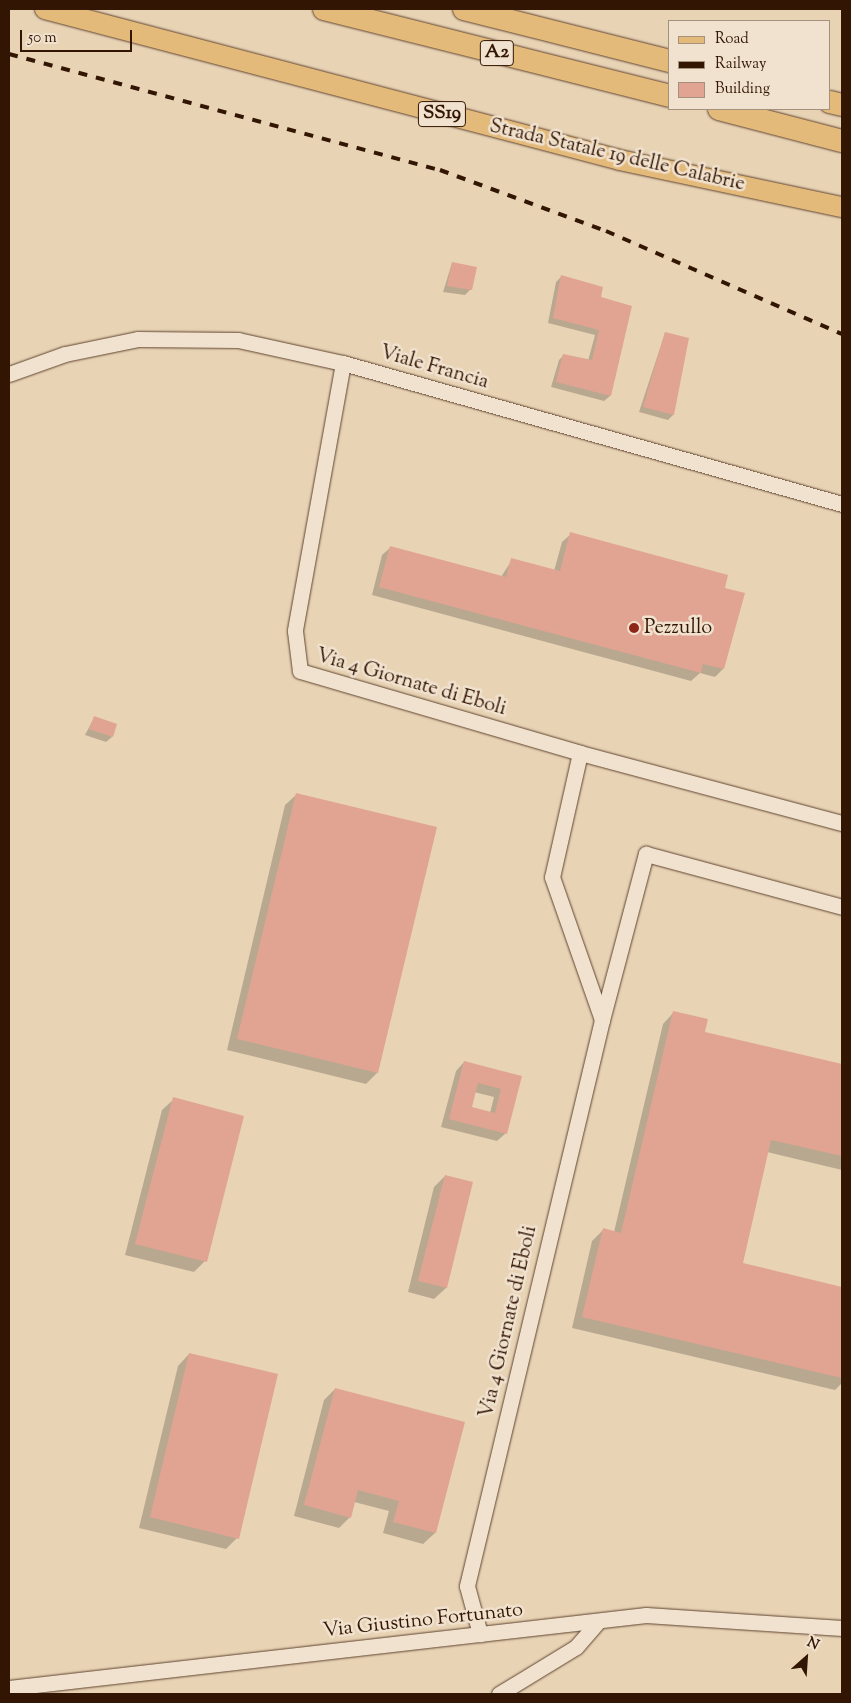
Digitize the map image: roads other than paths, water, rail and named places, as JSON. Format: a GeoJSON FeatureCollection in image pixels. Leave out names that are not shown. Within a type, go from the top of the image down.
{"type":"FeatureCollection","features":[{"type":"Feature","properties":{"kind":"highway","name":"A2"},"geometry":{"type":"LineString","coordinates":[[324,9],[668,95]]}},
{"type":"Feature","properties":{"kind":"highway","name":"A2"},"geometry":{"type":"LineString","coordinates":[[464,9],[668,60]]}},
{"type":"Feature","properties":{"kind":"highway"},"geometry":{"type":"LineString","coordinates":[[722,110],[842,141]]}},
{"type":"Feature","properties":{"kind":"main road","name":"Strada Statale 19 delle Calabrie"},"geometry":{"type":"LineString","coordinates":[[45,9],[620,160],[842,207]]}},
{"type":"Feature","properties":{"kind":"street","name":"Viale Francia"},"geometry":{"type":"LineString","coordinates":[[9,374],[65,354],[138,339],[191,337],[238,340],[344,363],[842,504]]}},
{"type":"Feature","properties":{"kind":"street","name":"Via 4 Giornate di Eboli"},"geometry":{"type":"LineString","coordinates":[[344,363],[296,632],[300,670],[580,753],[842,823]]}},
{"type":"Feature","properties":{"kind":"street"},"geometry":{"type":"LineString","coordinates":[[580,753],[552,877],[602,1020]]}},
{"type":"Feature","properties":{"kind":"street","name":"Via 4 Giornate di Eboli"},"geometry":{"type":"LineString","coordinates":[[480,1634],[467,1586],[602,1020],[646,854],[842,907]]}},
{"type":"Feature","properties":{"kind":"street","name":"Via Giustino Fortunato"},"geometry":{"type":"LineString","coordinates":[[9,1688],[646,1615],[705,1616],[842,1628]]}},
{"type":"Feature","properties":{"kind":"street"},"geometry":{"type":"LineString","coordinates":[[499,1694],[576,1647],[598,1622]]}},
{"type":"Feature","properties":{"kind":"railway"},"geometry":{"type":"LineString","coordinates":[[9,54],[440,170],[606,231],[842,334]]}},
{"type":"Feature","properties":{"kind":"place","name":"Pezzullo"},"geometry":{"type":"Point","coordinates":[634,628]}}]}
